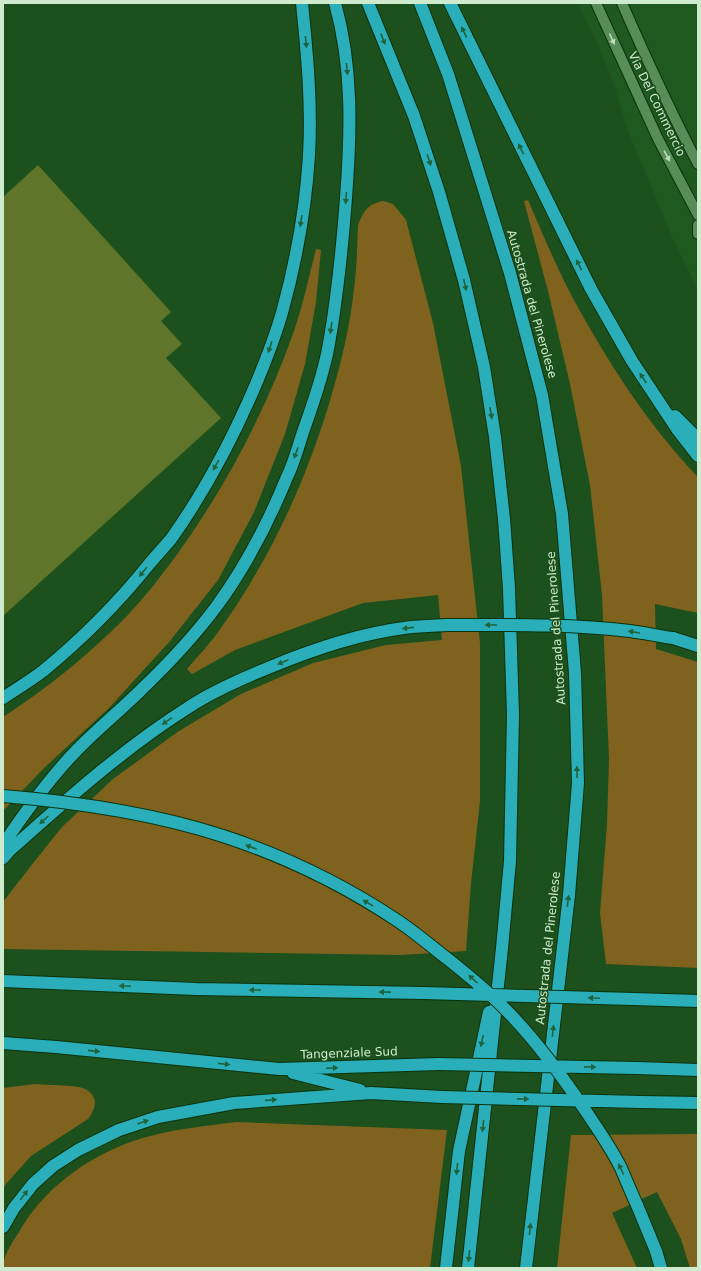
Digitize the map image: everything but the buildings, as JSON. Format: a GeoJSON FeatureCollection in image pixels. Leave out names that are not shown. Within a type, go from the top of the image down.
{"type":"FeatureCollection","features":[{"type":"Feature","properties":{"kind":"highway"},"geometry":{"type":"LineString","coordinates":[[3,698],[41,672],[70,648],[103,617],[138,579],[170,540],[197,499],[221,458],[245,411],[267,357],[283,310],[296,254],[304,203],[309,155],[310,102],[302,3]]}},
{"type":"Feature","properties":{"kind":"highway"},"geometry":{"type":"LineString","coordinates":[[3,845],[53,774],[83,743],[142,689],[216,608],[236,578],[253,548],[288,477],[316,398],[327,355],[334,311],[343,233],[350,117],[345,47],[335,3]]}},
{"type":"Feature","properties":{"kind":"highway"},"geometry":{"type":"LineString","coordinates":[[368,3],[414,116],[439,192],[464,280],[484,367],[495,436],[504,519],[509,588],[514,715],[510,861],[468,1268]]}},
{"type":"Feature","properties":{"kind":"highway","name":"Autostrada del Pinerolese"},"geometry":{"type":"LineString","coordinates":[[420,3],[448,74],[510,274],[542,395],[563,522],[576,673],[578,783],[569,895],[526,1268]]}},
{"type":"Feature","properties":{"kind":"highway"},"geometry":{"type":"LineString","coordinates":[[450,3],[591,289],[652,393],[698,456]]}},
{"type":"Feature","properties":{"kind":"highway"},"geometry":{"type":"LineString","coordinates":[[652,393],[698,439]]}},
{"type":"Feature","properties":{"kind":"highway"},"geometry":{"type":"LineString","coordinates":[[3,858],[60,806],[142,739],[190,706],[231,684],[302,654],[354,638],[404,628],[446,625],[545,625],[631,631],[673,638],[698,646]]}},
{"type":"Feature","properties":{"kind":"highway"},"geometry":{"type":"LineString","coordinates":[[3,796],[47,800],[104,808],[170,821],[223,836],[271,854],[322,877],[398,922],[469,976],[507,1010],[542,1051],[568,1085],[600,1132],[620,1166],[656,1251],[661,1268]]}},
{"type":"Feature","properties":{"kind":"highway"},"geometry":{"type":"LineString","coordinates":[[446,1268],[459,1151],[502,948]]}},
{"type":"Feature","properties":{"kind":"highway"},"geometry":{"type":"LineString","coordinates":[[3,981],[196,989],[424,993],[698,1001]]}},
{"type":"Feature","properties":{"kind":"highway","name":"Tangenziale Sud"},"geometry":{"type":"LineString","coordinates":[[3,1043],[63,1047],[279,1069],[439,1064],[698,1070]]}},
{"type":"Feature","properties":{"kind":"highway"},"geometry":{"type":"LineString","coordinates":[[279,1069],[371,1093]]}},
{"type":"Feature","properties":{"kind":"highway"},"geometry":{"type":"LineString","coordinates":[[3,1227],[14,1208],[33,1184],[53,1166],[78,1150],[119,1130],[158,1116],[227,1104],[371,1093],[442,1097],[698,1103]]}},
{"type":"Feature","properties":{"kind":"street","name":"Via Del Commercio"},"geometry":{"type":"LineString","coordinates":[[596,3],[655,132],[698,215]]}},
{"type":"Feature","properties":{"kind":"street","name":"Via Del Commercio"},"geometry":{"type":"LineString","coordinates":[[622,3],[656,82],[698,164]]}},
{"type":"Feature","properties":{"kind":"street"},"geometry":{"type":"LineString","coordinates":[[698,225],[698,234]]}},
{"type":"Feature","properties":{"kind":"shaded area"},"geometry":{"type":"Polygon","coordinates":[[[578,3],[698,3],[698,291],[673,239],[628,131],[613,82],[594,35],[578,3]]]}},
{"type":"Feature","properties":{"kind":"shaded area"},"geometry":{"type":"Polygon","coordinates":[[[528,200],[552,256],[566,284],[580,311],[619,377],[664,439],[698,477],[698,613],[655,604],[656,649],[698,662],[698,968],[606,964],[600,913],[607,824],[609,759],[602,595],[590,485],[570,384],[549,295],[524,201],[528,200]]]}},
{"type":"Feature","properties":{"kind":"shaded area"},"geometry":{"type":"Polygon","coordinates":[[[383,201],[393,204],[406,220],[433,323],[461,466],[480,643],[480,801],[471,883],[466,951],[400,955],[3,949],[3,902],[62,827],[113,779],[179,731],[241,694],[313,663],[386,645],[442,640],[438,595],[363,603],[235,650],[192,674],[187,669],[214,637],[253,579],[269,551],[296,494],[319,435],[344,347],[355,281],[358,226],[364,212],[370,206],[383,201]]]}},
{"type":"Feature","properties":{"kind":"shaded area"},"geometry":{"type":"Polygon","coordinates":[[[316,249],[321,250],[316,302],[305,364],[285,434],[254,512],[218,580],[170,641],[109,708],[43,769],[3,811],[3,717],[65,672],[95,647],[123,620],[158,579],[196,527],[229,474],[271,389],[294,331],[316,249]]]}},
{"type":"Feature","properties":{"kind":"shaded area"},"geometry":{"type":"Polygon","coordinates":[[[35,1084],[83,1088],[92,1094],[95,1106],[88,1119],[31,1156],[3,1189],[3,1088],[35,1084]]]}},
{"type":"Feature","properties":{"kind":"shaded area"},"geometry":{"type":"Polygon","coordinates":[[[236,1122],[447,1130],[430,1268],[3,1268],[5,1257],[10,1247],[33,1211],[59,1184],[90,1161],[125,1144],[154,1135],[189,1128],[236,1122]]]}},
{"type":"Feature","properties":{"kind":"shaded area"},"geometry":{"type":"Polygon","coordinates":[[[698,1134],[698,1268],[690,1268],[681,1239],[657,1192],[612,1213],[637,1268],[557,1268],[571,1135],[698,1134]]]}}]}
